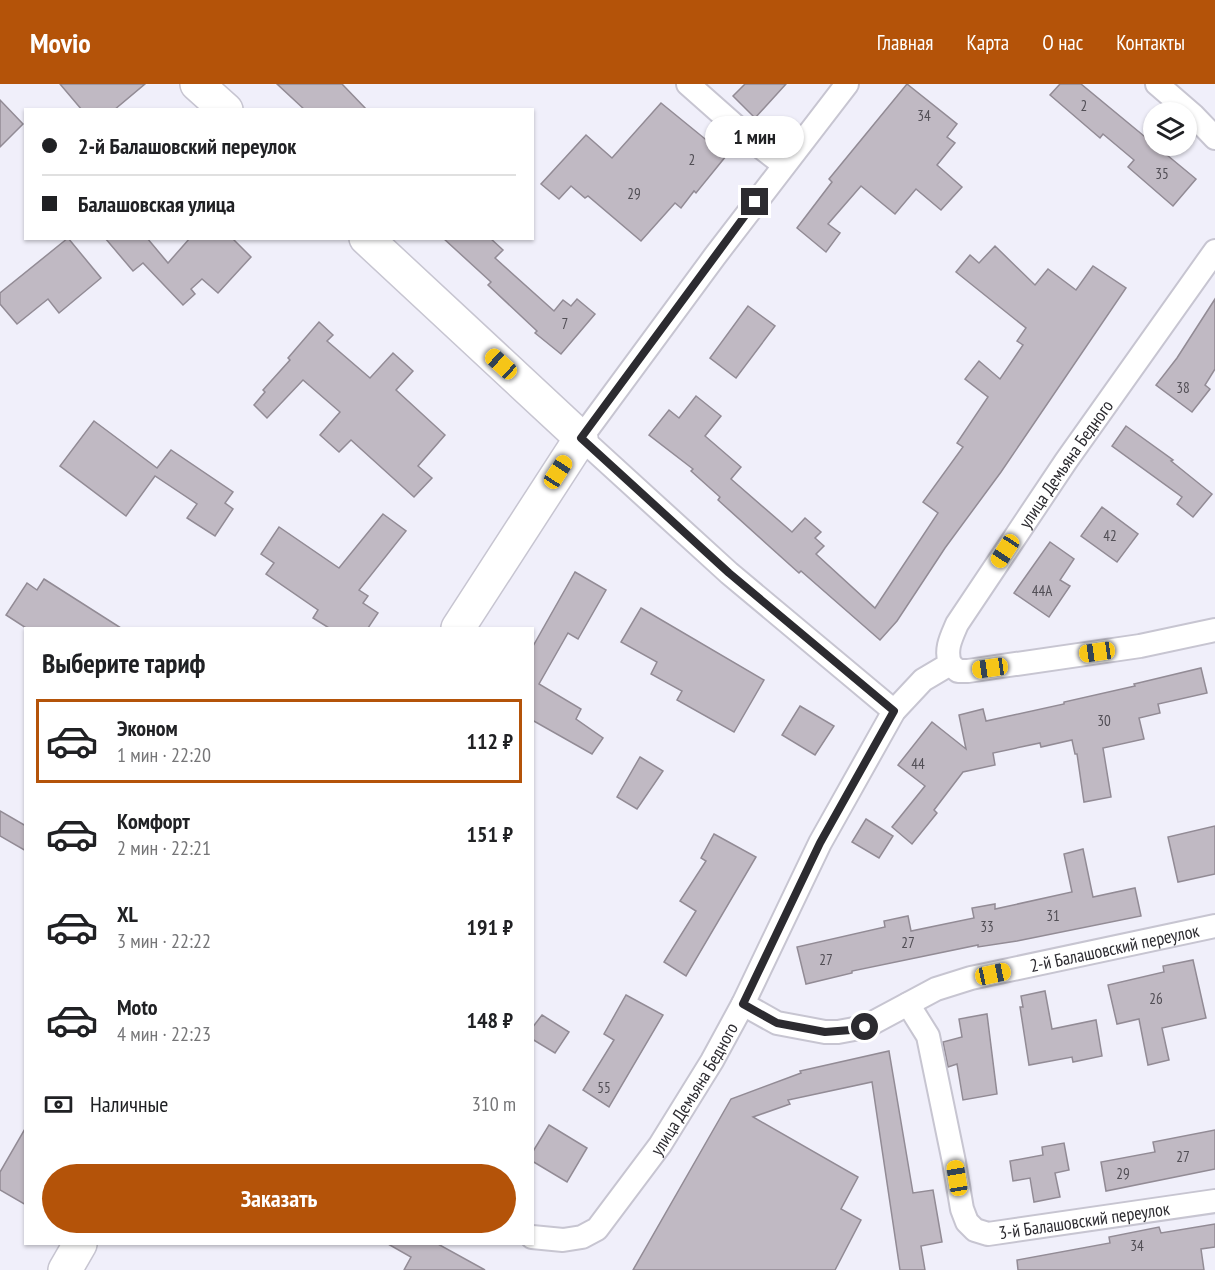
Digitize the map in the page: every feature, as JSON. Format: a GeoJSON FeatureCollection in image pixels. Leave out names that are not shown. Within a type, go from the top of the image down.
{"type":"FeatureCollection","features":[{"type":"Feature","properties":{"kind":"street"},"geometry":{"type":"LineString","coordinates":[[197,84],[224,108]]}},
{"type":"Feature","properties":{"kind":"street"},"geometry":{"type":"LineString","coordinates":[[688,84],[749,138],[784,165]]}},
{"type":"Feature","properties":{"kind":"street"},"geometry":{"type":"LineString","coordinates":[[459,627],[581,438],[721,247],[847,84]]}},
{"type":"Feature","properties":{"kind":"street"},"geometry":{"type":"LineString","coordinates":[[1157,84],[1193,115],[1215,138]]}},
{"type":"Feature","properties":{"kind":"street"},"geometry":{"type":"LineString","coordinates":[[368,240],[729,573],[894,711]]}},
{"type":"Feature","properties":{"kind":"street","name":"улица Демьяна Бедного"},"geometry":{"type":"LineString","coordinates":[[534,1237],[563,1240],[582,1237],[597,1229],[660,1145],[712,1062],[743,1004],[820,843],[894,711],[923,680],[950,664],[947,655],[948,647],[957,624],[1066,460],[1215,251]]}},
{"type":"Feature","properties":{"kind":"street"},"geometry":{"type":"LineString","coordinates":[[950,664],[958,671],[968,671],[1140,646],[1215,630]]}},
{"type":"Feature","properties":{"kind":"street","name":"2-й Балашовский переулок"},"geometry":{"type":"LineString","coordinates":[[743,1004],[777,1023],[825,1032],[838,1032],[865,1027],[936,989],[971,978],[1215,926]]}},
{"type":"Feature","properties":{"kind":"street","name":"3-й Балашовский переулок"},"geometry":{"type":"LineString","coordinates":[[908,1004],[927,1036],[962,1209],[967,1222],[975,1230],[988,1234],[1215,1201]]}},
{"type":"Feature","properties":{"kind":"street"},"geometry":{"type":"LineString","coordinates":[[64,1270],[79,1245]]}},
{"type":"Feature","properties":{"kind":"building"},"geometry":{"type":"Polygon","coordinates":[[[60,84],[145,84],[116,108],[80,108],[60,84]]]}},
{"type":"Feature","properties":{"kind":"building"},"geometry":{"type":"Polygon","coordinates":[[[277,84],[342,84],[365,108],[303,108],[277,84]]]}},
{"type":"Feature","properties":{"kind":"building"},"geometry":{"type":"Polygon","coordinates":[[[745,84],[786,84],[755,118],[733,96],[745,84]]]}},
{"type":"Feature","properties":{"kind":"building"},"geometry":{"type":"Polygon","coordinates":[[[907,84],[957,124],[947,137],[955,143],[937,165],[962,187],[941,210],[916,189],[895,214],[861,186],[828,224],[840,233],[826,252],[797,228],[832,182],[829,179],[907,84]]]}},
{"type":"Feature","properties":{"kind":"building"},"geometry":{"type":"Polygon","coordinates":[[[1060,84],[1081,84],[1143,135],[1143,156],[1168,156],[1196,179],[1173,206],[1128,167],[1134,160],[1103,134],[1100,138],[1050,95],[1060,84]]]}},
{"type":"Feature","properties":{"kind":"building"},"geometry":{"type":"Polygon","coordinates":[[[0,100],[23,124],[0,147],[0,100]]]}},
{"type":"Feature","properties":{"kind":"building"},"geometry":{"type":"Polygon","coordinates":[[[661,103],[726,156],[681,208],[675,203],[641,241],[588,196],[585,198],[571,186],[559,199],[541,184],[586,135],[612,158],[661,103]]]}},
{"type":"Feature","properties":{"kind":"building"},"geometry":{"type":"Polygon","coordinates":[[[66,240],[70,240],[101,278],[59,313],[48,299],[17,324],[0,304],[0,293],[66,240]]]}},
{"type":"Feature","properties":{"kind":"building"},"geometry":{"type":"Polygon","coordinates":[[[107,240],[149,240],[168,263],[188,240],[234,240],[251,257],[218,293],[202,279],[191,289],[195,294],[183,305],[143,263],[133,271],[107,240]]]}},
{"type":"Feature","properties":{"kind":"building"},"geometry":{"type":"Polygon","coordinates":[[[445,240],[492,240],[503,250],[495,258],[554,311],[563,300],[571,306],[577,299],[595,314],[561,354],[535,333],[537,331],[488,285],[491,282],[445,240]]]}},
{"type":"Feature","properties":{"kind":"building"},"geometry":{"type":"Polygon","coordinates":[[[995,246],[1035,285],[1048,269],[1076,290],[1093,266],[1126,288],[1001,472],[945,548],[897,621],[880,640],[801,571],[799,573],[718,500],[720,497],[691,471],[693,469],[649,435],[669,410],[679,418],[696,396],[721,416],[705,436],[741,467],[731,479],[792,532],[805,518],[821,532],[815,538],[824,546],[816,554],[875,608],[938,513],[923,502],[963,447],[957,443],[988,397],[965,379],[979,361],[1000,379],[1023,345],[1017,341],[1026,328],[956,272],[970,255],[979,263],[995,246]]]}},
{"type":"Feature","properties":{"kind":"building"},"geometry":{"type":"Polygon","coordinates":[[[1215,299],[1215,369],[1205,385],[1210,389],[1192,412],[1156,385],[1177,358],[1215,299]]]}},
{"type":"Feature","properties":{"kind":"building"},"geometry":{"type":"Polygon","coordinates":[[[748,306],[775,326],[736,378],[710,358],[748,306]]]}},
{"type":"Feature","properties":{"kind":"building"},"geometry":{"type":"Polygon","coordinates":[[[319,322],[333,335],[327,341],[370,378],[393,353],[413,371],[396,390],[445,435],[418,466],[432,478],[414,497],[351,440],[339,452],[320,435],[340,412],[303,380],[267,418],[254,405],[265,392],[263,390],[290,360],[288,358],[319,322]]]}},
{"type":"Feature","properties":{"kind":"building"},"geometry":{"type":"Polygon","coordinates":[[[94,421],[157,468],[171,450],[233,492],[225,503],[233,509],[215,536],[187,518],[197,504],[155,476],[126,516],[60,466],[94,421]]]}},
{"type":"Feature","properties":{"kind":"building"},"geometry":{"type":"Polygon","coordinates":[[[1126,426],[1173,460],[1171,461],[1212,494],[1193,517],[1177,504],[1182,497],[1112,446],[1126,426]]]}},
{"type":"Feature","properties":{"kind":"building"},"geometry":{"type":"Polygon","coordinates":[[[1102,507],[1138,534],[1117,562],[1081,536],[1102,507]]]}},
{"type":"Feature","properties":{"kind":"building"},"geometry":{"type":"Polygon","coordinates":[[[383,514],[406,531],[359,590],[368,596],[363,603],[378,613],[369,627],[327,627],[313,618],[318,610],[266,574],[274,563],[261,554],[279,527],[339,568],[383,514]]]}},
{"type":"Feature","properties":{"kind":"building"},"geometry":{"type":"Polygon","coordinates":[[[1050,542],[1074,559],[1060,580],[1070,586],[1049,617],[1014,593],[1050,542]]]}},
{"type":"Feature","properties":{"kind":"building"},"geometry":{"type":"Polygon","coordinates":[[[575,572],[606,590],[578,639],[568,633],[539,684],[581,709],[576,719],[603,738],[592,754],[534,721],[534,644],[575,572]]]}},
{"type":"Feature","properties":{"kind":"building"},"geometry":{"type":"Polygon","coordinates":[[[44,579],[119,627],[24,627],[6,615],[27,583],[37,590],[44,579]]]}},
{"type":"Feature","properties":{"kind":"building"},"geometry":{"type":"Polygon","coordinates":[[[641,608],[764,680],[734,732],[677,700],[682,691],[651,674],[657,662],[621,642],[641,608]]]}},
{"type":"Feature","properties":{"kind":"building"},"geometry":{"type":"Polygon","coordinates":[[[1201,668],[1207,693],[1158,704],[1160,713],[1139,718],[1144,739],[1103,748],[1111,797],[1084,802],[1077,754],[1075,754],[1072,740],[1041,747],[1040,743],[993,753],[995,765],[963,772],[934,810],[937,813],[912,844],[892,827],[925,786],[898,765],[932,722],[966,749],[959,715],[983,709],[986,721],[1064,704],[1064,702],[1201,668]]]}},
{"type":"Feature","properties":{"kind":"building"},"geometry":{"type":"Polygon","coordinates":[[[800,706],[834,726],[815,755],[782,735],[800,706]]]}},
{"type":"Feature","properties":{"kind":"building"},"geometry":{"type":"Polygon","coordinates":[[[640,757],[663,771],[637,809],[617,797],[640,757]]]}},
{"type":"Feature","properties":{"kind":"building"},"geometry":{"type":"Polygon","coordinates":[[[0,811],[24,825],[24,850],[0,836],[0,811]]]}},
{"type":"Feature","properties":{"kind":"building"},"geometry":{"type":"Polygon","coordinates":[[[866,819],[893,836],[879,858],[852,842],[866,819]]]}},
{"type":"Feature","properties":{"kind":"building"},"geometry":{"type":"Polygon","coordinates":[[[1215,826],[1215,874],[1178,882],[1168,837],[1215,826]]]}},
{"type":"Feature","properties":{"kind":"building"},"geometry":{"type":"Polygon","coordinates":[[[714,834],[756,857],[686,976],[664,962],[696,911],[680,901],[706,861],[701,858],[714,834]]]}},
{"type":"Feature","properties":{"kind":"building"},"geometry":{"type":"Polygon","coordinates":[[[1083,849],[1093,897],[1135,888],[1141,916],[1017,941],[978,947],[978,945],[852,971],[852,973],[806,984],[797,947],[885,927],[884,921],[908,916],[911,931],[974,918],[972,908],[995,904],[995,909],[1072,892],[1064,854],[1083,849]]]}},
{"type":"Feature","properties":{"kind":"building"},"geometry":{"type":"Polygon","coordinates":[[[1193,960],[1206,1018],[1162,1028],[1169,1060],[1148,1065],[1139,1019],[1117,1024],[1108,985],[1164,972],[1163,966],[1193,960]]]}},
{"type":"Feature","properties":{"kind":"building"},"geometry":{"type":"Polygon","coordinates":[[[1045,991],[1052,1029],[1096,1020],[1102,1056],[1073,1062],[1072,1057],[1029,1065],[1020,1007],[1023,1007],[1021,996],[1045,991]]]}},
{"type":"Feature","properties":{"kind":"building"},"geometry":{"type":"Polygon","coordinates":[[[626,995],[663,1015],[609,1107],[583,1090],[614,1040],[604,1034],[626,995]]]}},
{"type":"Feature","properties":{"kind":"building"},"geometry":{"type":"Polygon","coordinates":[[[987,1014],[997,1094],[963,1100],[957,1064],[948,1067],[943,1042],[962,1037],[959,1019],[987,1014]]]}},
{"type":"Feature","properties":{"kind":"building"},"geometry":{"type":"Polygon","coordinates":[[[542,1015],[569,1032],[555,1053],[534,1040],[534,1025],[542,1015]]]}},
{"type":"Feature","properties":{"kind":"building"},"geometry":{"type":"Polygon","coordinates":[[[889,1051],[913,1193],[933,1190],[942,1242],[921,1246],[925,1270],[900,1270],[872,1082],[788,1100],[790,1104],[753,1117],[858,1177],[841,1209],[861,1220],[835,1270],[633,1270],[731,1099],[801,1073],[800,1071],[889,1051]]]}},
{"type":"Feature","properties":{"kind":"building"},"geometry":{"type":"Polygon","coordinates":[[[549,1125],[587,1148],[567,1182],[534,1162],[534,1150],[549,1125]]]}},
{"type":"Feature","properties":{"kind":"building"},"geometry":{"type":"Polygon","coordinates":[[[24,1130],[24,1204],[0,1190],[0,1172],[24,1130]]]}},
{"type":"Feature","properties":{"kind":"building"},"geometry":{"type":"Polygon","coordinates":[[[1215,1130],[1215,1169],[1106,1191],[1101,1162],[1155,1152],[1153,1142],[1215,1130]]]}},
{"type":"Feature","properties":{"kind":"building"},"geometry":{"type":"Polygon","coordinates":[[[1064,1143],[1069,1170],[1055,1173],[1060,1197],[1034,1202],[1030,1178],[1013,1181],[1010,1161],[1043,1155],[1042,1147],[1064,1143]]]}},
{"type":"Feature","properties":{"kind":"building"},"geometry":{"type":"Polygon","coordinates":[[[1215,1224],[1215,1247],[1201,1249],[1204,1270],[1018,1270],[1017,1260],[1110,1243],[1109,1237],[1159,1227],[1161,1233],[1215,1224]]]}},
{"type":"Feature","properties":{"kind":"building"},"geometry":{"type":"Polygon","coordinates":[[[390,1245],[440,1245],[485,1270],[404,1270],[411,1257],[390,1245]]]}},
{"type":"Feature","properties":{"kind":"route"},"geometry":{"type":"LineString","coordinates":[[755,202],[581,438],[729,573],[894,711],[820,843],[743,1004],[777,1023],[825,1032],[865,1027]]}}]}
